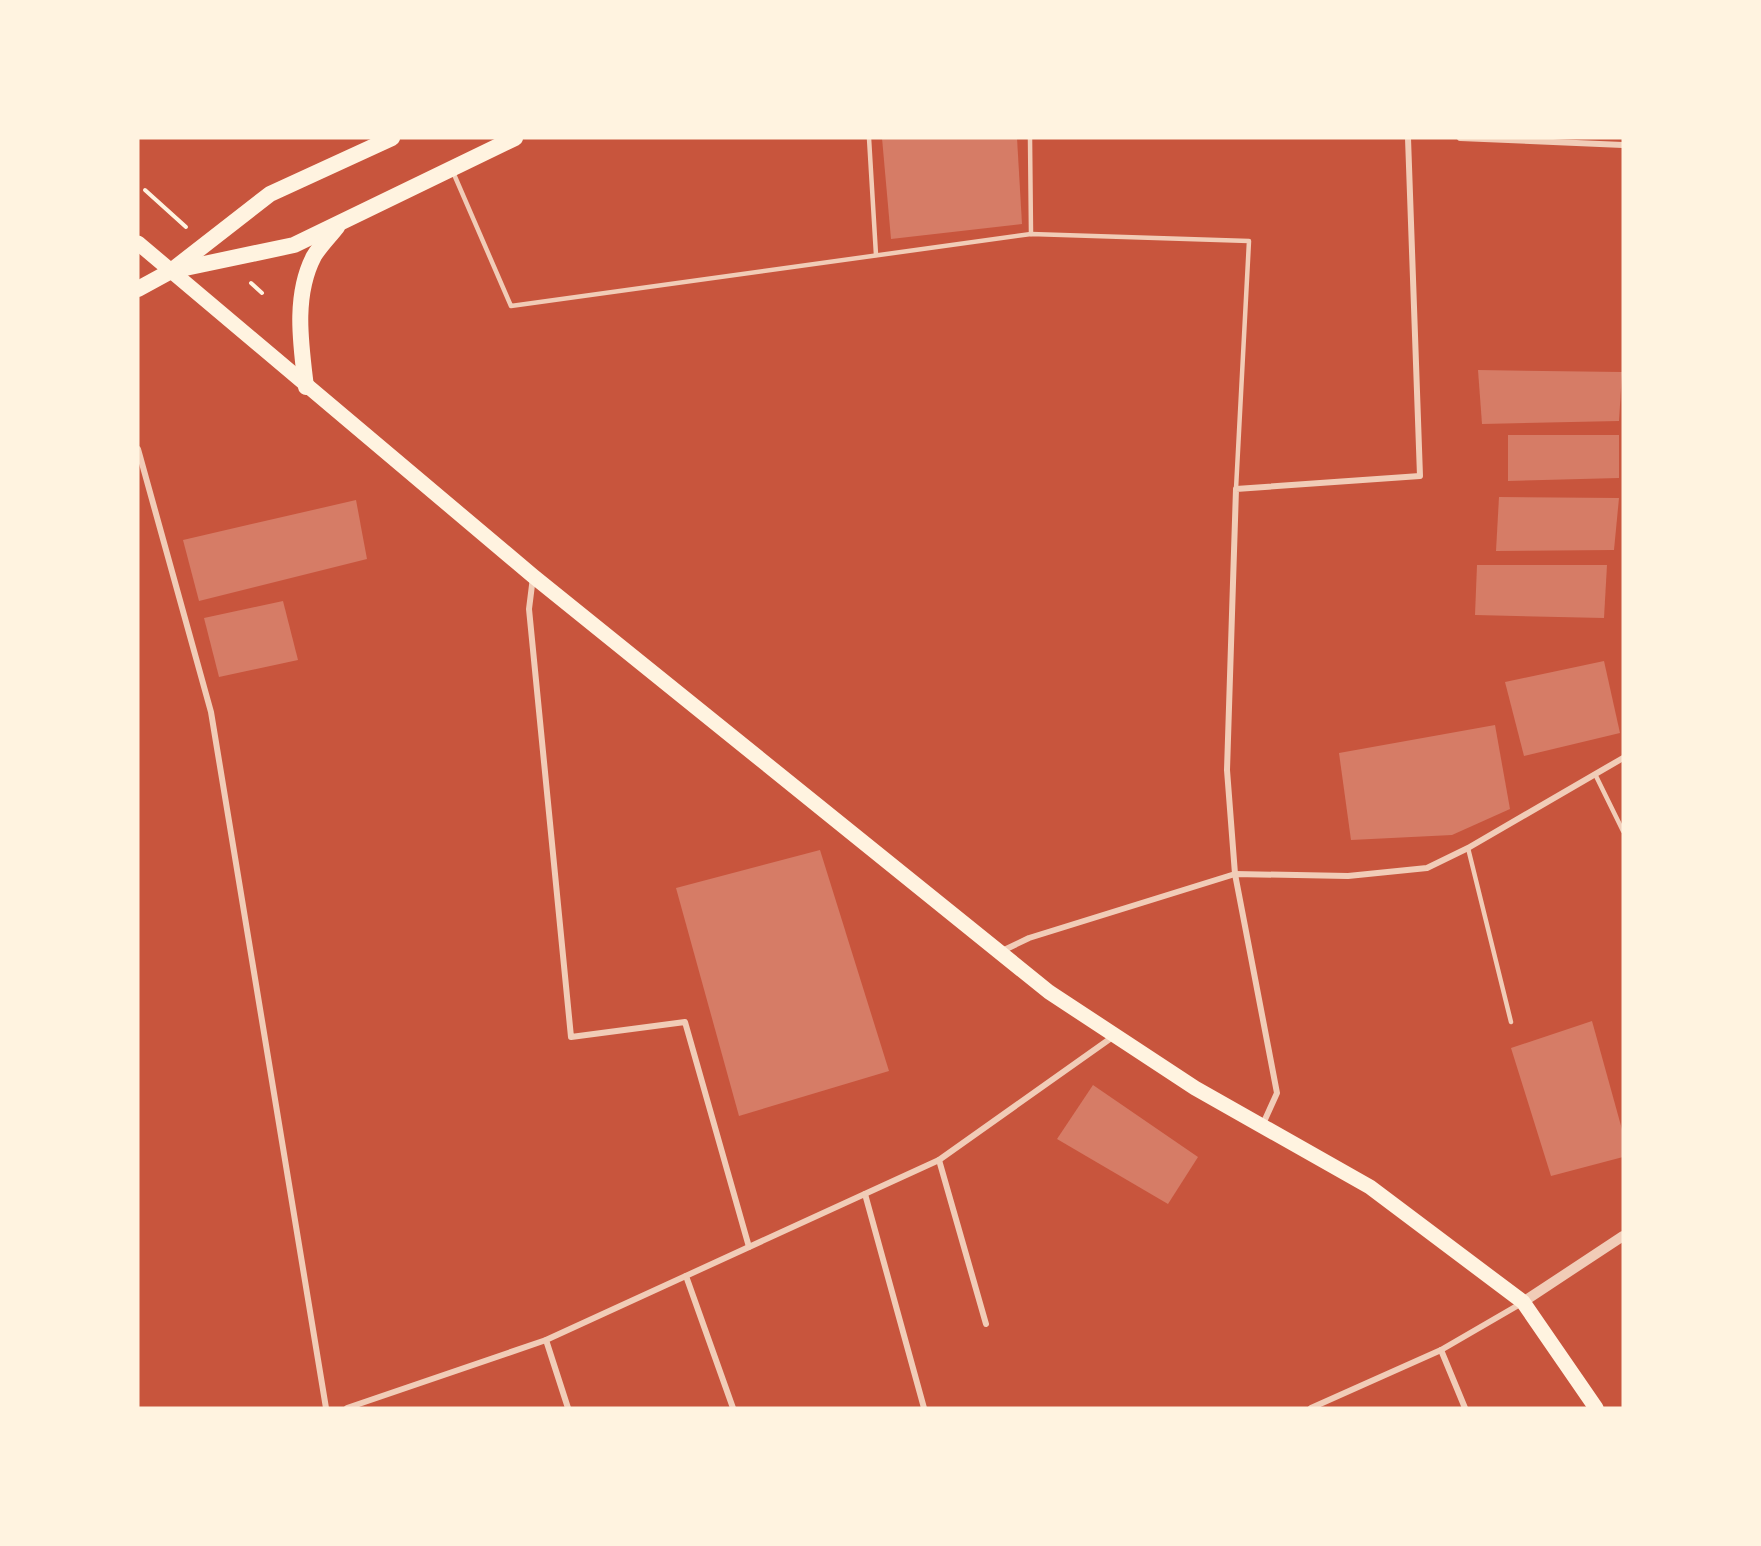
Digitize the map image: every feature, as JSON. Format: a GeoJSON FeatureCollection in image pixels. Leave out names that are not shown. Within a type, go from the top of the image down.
{"type":"FeatureCollection","features":[{"type":"Feature","properties":{"kind":"highway"},"geometry":{"type":"LineString","coordinates":[[138,289],[171,271],[270,194],[392,138]]}},
{"type":"Feature","properties":{"kind":"highway"},"geometry":{"type":"LineString","coordinates":[[171,271],[294,245],[515,138]]}},
{"type":"Feature","properties":{"kind":"highway"},"geometry":{"type":"LineString","coordinates":[[306,387],[301,344],[300,302],[314,257],[340,224]]}},
{"type":"Feature","properties":{"kind":"main road"},"geometry":{"type":"LineString","coordinates":[[138,243],[306,387],[533,576],[1049,992],[1196,1088],[1370,1187],[1523,1302],[1596,1408]]}},
{"type":"Feature","properties":{"kind":"street"},"geometry":{"type":"LineString","coordinates":[[1263,1126],[1277,1093],[1235,874],[1227,770],[1236,489],[1420,476],[1408,138]]}},
{"type":"Feature","properties":{"kind":"street"},"geometry":{"type":"LineString","coordinates":[[1460,138],[1623,145]]}},
{"type":"Feature","properties":{"kind":"street"},"geometry":{"type":"LineString","coordinates":[[138,450],[211,712],[326,1408]]}},
{"type":"Feature","properties":{"kind":"street"},"geometry":{"type":"LineString","coordinates":[[533,576],[529,609],[570,1037],[685,1022],[749,1247]]}},
{"type":"Feature","properties":{"kind":"street"},"geometry":{"type":"LineString","coordinates":[[998,952],[1029,939],[1235,874],[1348,876],[1427,868],[1468,848],[1623,758]]}},
{"type":"Feature","properties":{"kind":"street"},"geometry":{"type":"LineString","coordinates":[[350,1408],[546,1340],[939,1160],[1114,1036]]}},
{"type":"Feature","properties":{"kind":"street"},"geometry":{"type":"LineString","coordinates":[[939,1160],[986,1324]]}},
{"type":"Feature","properties":{"kind":"street"},"geometry":{"type":"LineString","coordinates":[[865,1194],[924,1408]]}},
{"type":"Feature","properties":{"kind":"street"},"geometry":{"type":"LineString","coordinates":[[1311,1408],[1441,1350],[1523,1302],[1623,1236]]}},
{"type":"Feature","properties":{"kind":"street"},"geometry":{"type":"LineString","coordinates":[[686,1276],[733,1408]]}},
{"type":"Feature","properties":{"kind":"street"},"geometry":{"type":"LineString","coordinates":[[546,1340],[568,1408]]}},
{"type":"Feature","properties":{"kind":"street"},"geometry":{"type":"LineString","coordinates":[[1441,1350],[1464,1408]]}},
{"type":"Feature","properties":{"kind":"lane"},"geometry":{"type":"LineString","coordinates":[[868,138],[876,255]]}},
{"type":"Feature","properties":{"kind":"lane"},"geometry":{"type":"LineString","coordinates":[[1030,138],[1031,234]]}},
{"type":"Feature","properties":{"kind":"lane"},"geometry":{"type":"LineString","coordinates":[[452,168],[511,306],[1031,234],[1249,241],[1236,489]]}},
{"type":"Feature","properties":{"kind":"lane"},"geometry":{"type":"LineString","coordinates":[[1595,774],[1623,831]]}},
{"type":"Feature","properties":{"kind":"lane"},"geometry":{"type":"LineString","coordinates":[[1468,848],[1511,1022]]}},
{"type":"Feature","properties":{"kind":"building"},"geometry":{"type":"Polygon","coordinates":[[[882,138],[1017,138],[1022,224],[891,239],[882,138]]]}},
{"type":"Feature","properties":{"kind":"building"},"geometry":{"type":"Polygon","coordinates":[[[1478,370],[1622,372],[1619,421],[1482,424],[1478,370]]]}},
{"type":"Feature","properties":{"kind":"building"},"geometry":{"type":"Polygon","coordinates":[[[1508,435],[1619,435],[1619,478],[1508,481],[1508,435]]]}},
{"type":"Feature","properties":{"kind":"building"},"geometry":{"type":"Polygon","coordinates":[[[1499,497],[1619,498],[1614,550],[1496,551],[1499,497]]]}},
{"type":"Feature","properties":{"kind":"building"},"geometry":{"type":"Polygon","coordinates":[[[356,500],[367,559],[199,601],[183,540],[356,500]]]}},
{"type":"Feature","properties":{"kind":"building"},"geometry":{"type":"Polygon","coordinates":[[[1477,565],[1607,565],[1604,618],[1475,615],[1477,565]]]}},
{"type":"Feature","properties":{"kind":"building"},"geometry":{"type":"Polygon","coordinates":[[[283,601],[298,660],[219,677],[204,618],[283,601]]]}},
{"type":"Feature","properties":{"kind":"building"},"geometry":{"type":"Polygon","coordinates":[[[1604,661],[1620,733],[1524,756],[1505,682],[1604,661]]]}},
{"type":"Feature","properties":{"kind":"building"},"geometry":{"type":"Polygon","coordinates":[[[1495,725],[1510,809],[1452,835],[1351,840],[1339,753],[1495,725]]]}},
{"type":"Feature","properties":{"kind":"building"},"geometry":{"type":"Polygon","coordinates":[[[820,850],[889,1071],[739,1116],[676,888],[820,850]]]}},
{"type":"Feature","properties":{"kind":"building"},"geometry":{"type":"Polygon","coordinates":[[[1592,1021],[1623,1133],[1623,1157],[1551,1176],[1511,1048],[1592,1021]]]}},
{"type":"Feature","properties":{"kind":"building"},"geometry":{"type":"Polygon","coordinates":[[[1093,1085],[1198,1157],[1168,1204],[1057,1139],[1093,1085]]]}}]}
